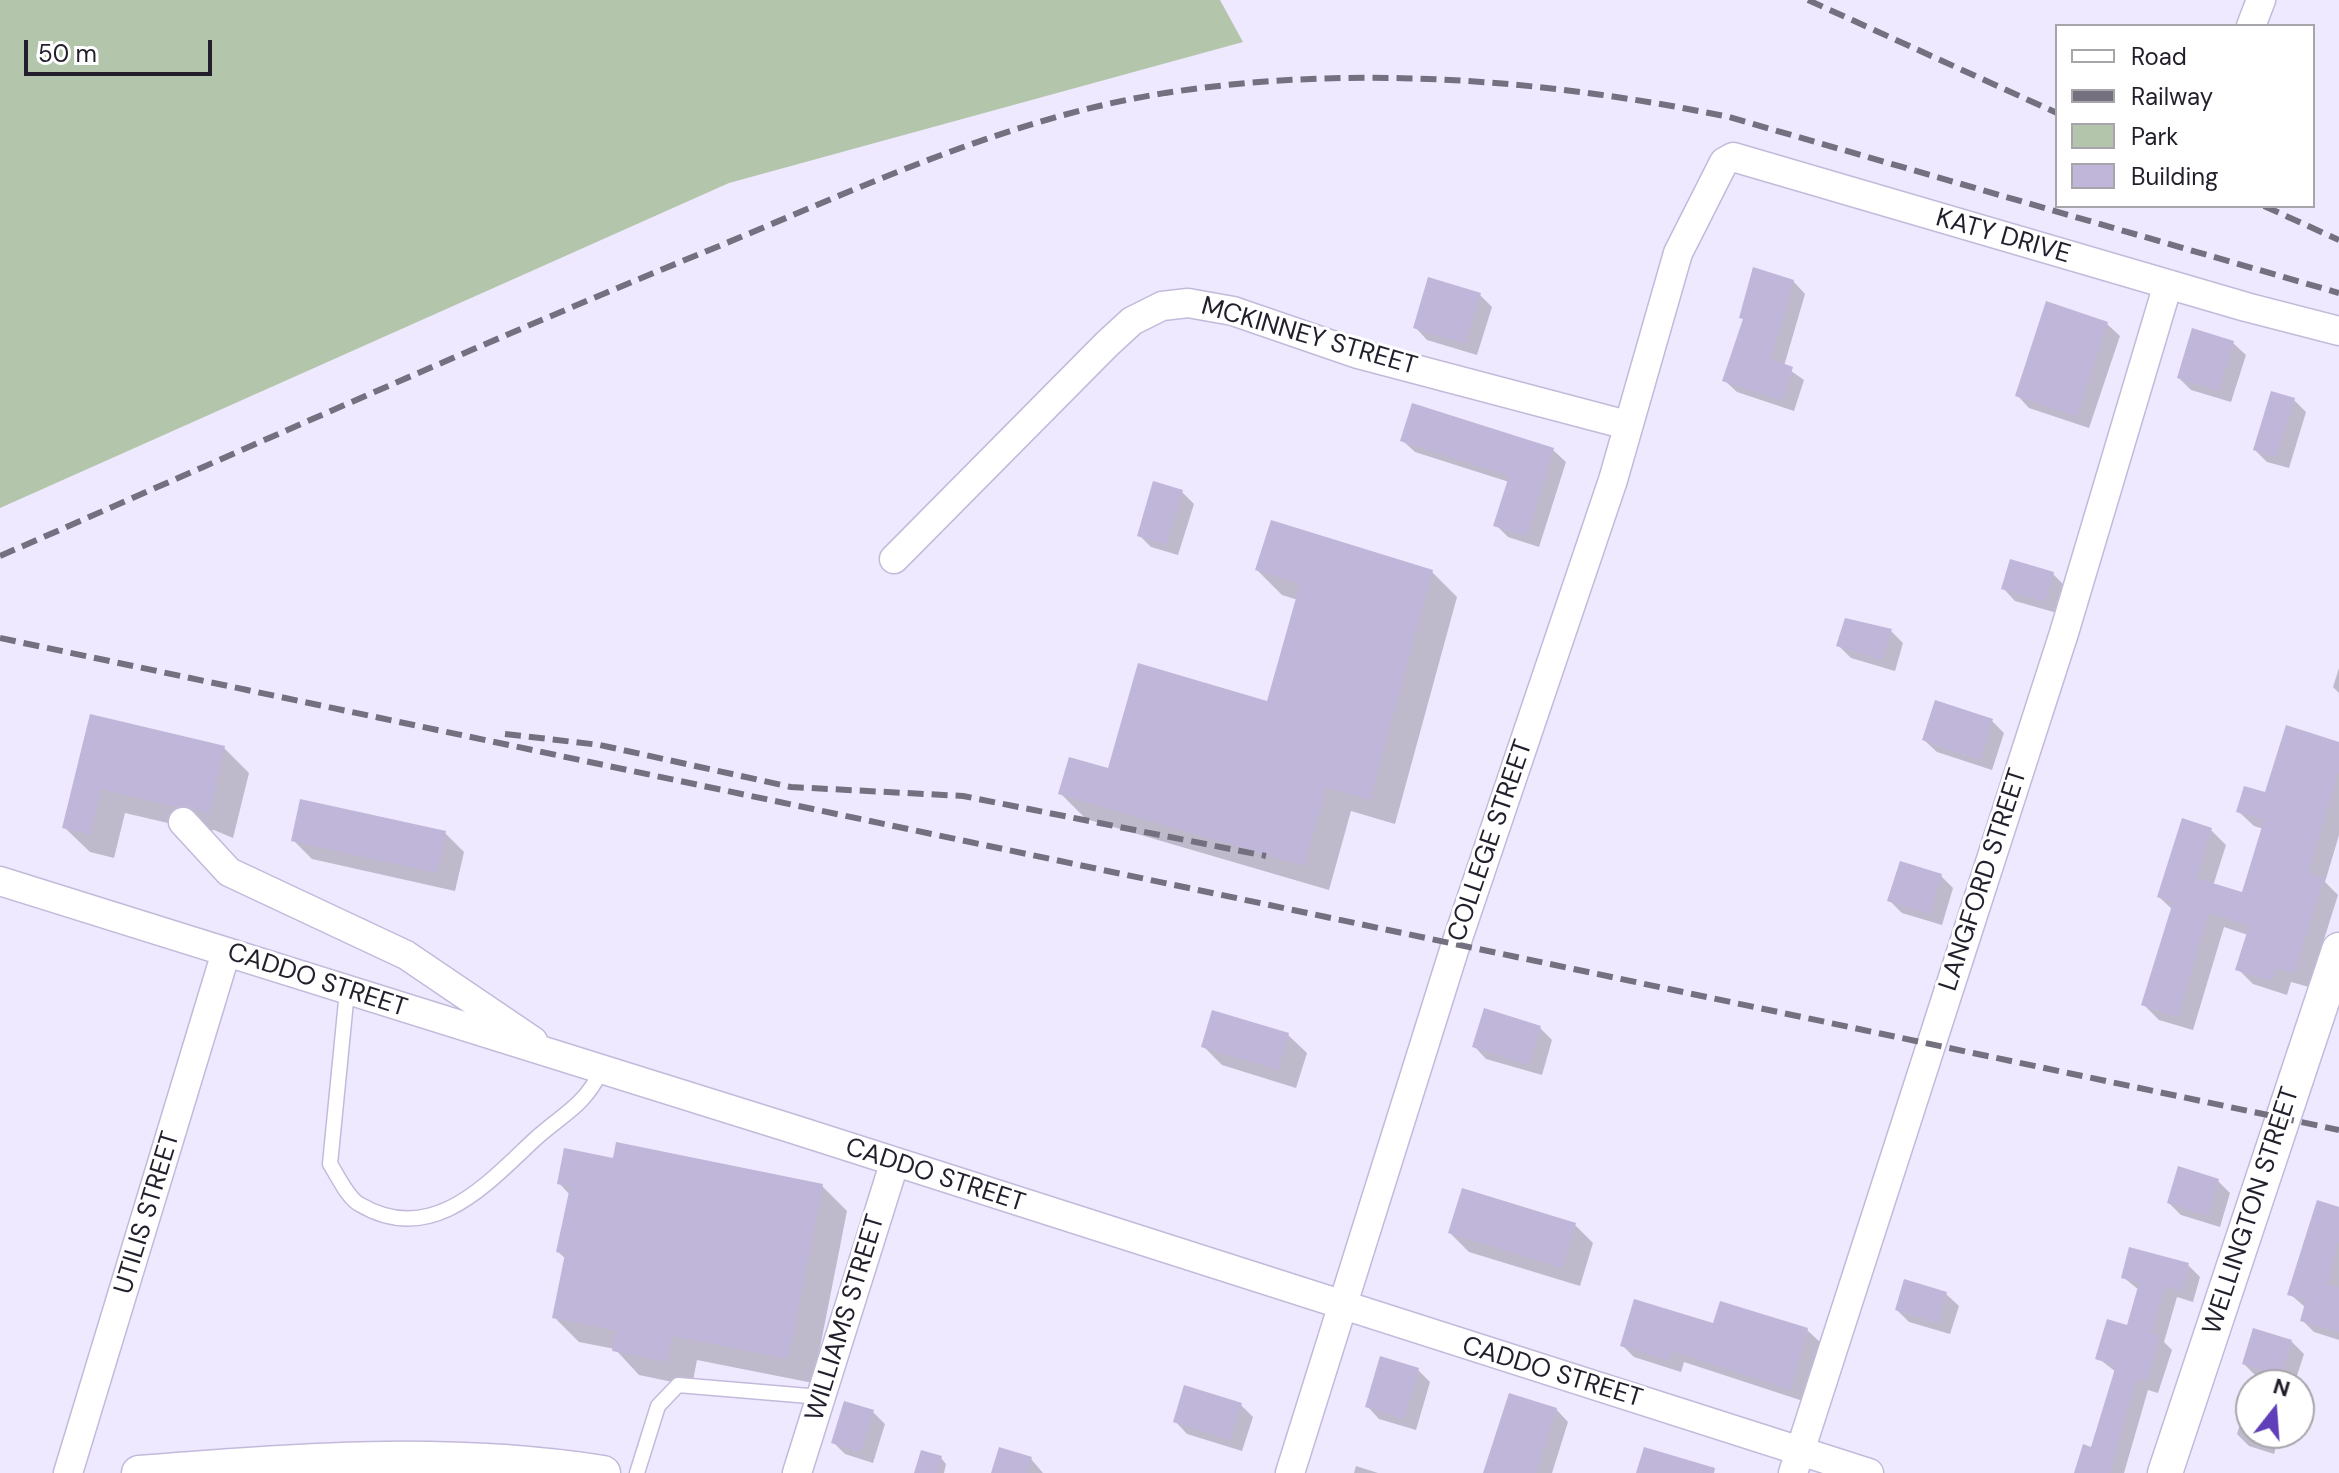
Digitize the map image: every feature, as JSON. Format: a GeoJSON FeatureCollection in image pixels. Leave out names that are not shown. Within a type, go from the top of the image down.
{"type":"FeatureCollection","features":[{"type":"Feature","properties":{"kind":"street"},"geometry":{"type":"LineString","coordinates":[[2252,24],[2261,0]]}},
{"type":"Feature","properties":{"kind":"street","name":"KATY DRIVE"},"geometry":{"type":"LineString","coordinates":[[1697,212],[1724,162],[1733,157],[2339,331]]}},
{"type":"Feature","properties":{"kind":"street","name":"COLLEGE STREET"},"geometry":{"type":"LineString","coordinates":[[1290,1473],[1455,947],[1613,480],[1678,253],[1697,212]]}},
{"type":"Feature","properties":{"kind":"street","name":"LANGFORD STREET"},"geometry":{"type":"LineString","coordinates":[[1796,1462],[2064,633],[2168,284]]}},
{"type":"Feature","properties":{"kind":"street","name":"MCKINNEY STREET"},"geometry":{"type":"LineString","coordinates":[[894,559],[1107,344],[1132,321],[1162,306],[1188,303],[1233,311],[1358,354],[1627,425]]}},
{"type":"Feature","properties":{"kind":"street"},"geometry":{"type":"LineString","coordinates":[[183,822],[229,872],[406,955],[560,1059]]}},
{"type":"Feature","properties":{"kind":"street","name":"CADDO STREET"},"geometry":{"type":"LineString","coordinates":[[0,881],[1342,1307],[1796,1462],[1869,1473]]}},
{"type":"Feature","properties":{"kind":"street","name":"WELLINGTON STREET"},"geometry":{"type":"LineString","coordinates":[[2165,1473],[2339,950]]}},
{"type":"Feature","properties":{"kind":"street","name":"UTILIS STREET"},"geometry":{"type":"LineString","coordinates":[[68,1473],[226,952]]}},
{"type":"Feature","properties":{"kind":"street","name":"WILLIAMS STREET"},"geometry":{"type":"LineString","coordinates":[[797,1473],[894,1164]]}},
{"type":"Feature","properties":{"kind":"street"},"geometry":{"type":"LineString","coordinates":[[139,1473],[276,1461],[418,1457],[507,1462],[603,1473]]}},
{"type":"Feature","properties":{"kind":"lane"},"geometry":{"type":"LineString","coordinates":[[347,991],[330,1164],[357,1203],[400,1218],[441,1215],[493,1182],[535,1139],[588,1097],[601,1071]]}},
{"type":"Feature","properties":{"kind":"lane"},"geometry":{"type":"LineString","coordinates":[[637,1473],[658,1406],[678,1385],[821,1397]]}},
{"type":"Feature","properties":{"kind":"green space"},"geometry":{"type":"Polygon","coordinates":[[[0,0],[1220,0],[1243,42],[729,183],[0,508],[0,0]]]}},
{"type":"Feature","properties":{"kind":"building"},"geometry":{"type":"Polygon","coordinates":[[[1753,267],[1794,280],[1771,359],[1793,367],[1782,401],[1722,381],[1743,319],[1739,318],[1753,267]]]}},
{"type":"Feature","properties":{"kind":"building"},"geometry":{"type":"Polygon","coordinates":[[[1428,277],[1481,293],[1465,344],[1413,328],[1428,277]]]}},
{"type":"Feature","properties":{"kind":"building"},"geometry":{"type":"Polygon","coordinates":[[[2046,301],[2108,322],[2077,417],[2015,396],[2046,301]]]}},
{"type":"Feature","properties":{"kind":"building"},"geometry":{"type":"Polygon","coordinates":[[[2192,328],[2234,341],[2219,391],[2177,378],[2192,328]]]}},
{"type":"Feature","properties":{"kind":"building"},"geometry":{"type":"Polygon","coordinates":[[[2271,391],[2295,398],[2276,458],[2253,450],[2271,391]]]}},
{"type":"Feature","properties":{"kind":"building"},"geometry":{"type":"Polygon","coordinates":[[[1412,403],[1554,448],[1527,536],[1493,526],[1509,476],[1400,441],[1412,403]]]}},
{"type":"Feature","properties":{"kind":"building"},"geometry":{"type":"Polygon","coordinates":[[[1153,481],[1183,490],[1166,545],[1137,536],[1153,481]]]}},
{"type":"Feature","properties":{"kind":"building"},"geometry":{"type":"Polygon","coordinates":[[[1271,520],[1433,570],[1370,800],[1326,787],[1304,866],[1058,794],[1069,757],[1108,768],[1138,663],[1267,701],[1300,584],[1255,570],[1271,520]]]}},
{"type":"Feature","properties":{"kind":"building"},"geometry":{"type":"Polygon","coordinates":[[[2010,559],[2054,572],[2045,602],[2001,589],[2010,559]]]}},
{"type":"Feature","properties":{"kind":"building"},"geometry":{"type":"Polygon","coordinates":[[[1845,618],[1892,629],[1882,660],[1836,646],[1845,618]]]}},
{"type":"Feature","properties":{"kind":"building"},"geometry":{"type":"Polygon","coordinates":[[[1935,700],[1993,719],[1980,760],[1922,740],[1935,700]]]}},
{"type":"Feature","properties":{"kind":"building"},"geometry":{"type":"Polygon","coordinates":[[[90,714],[225,746],[209,815],[187,806],[176,807],[101,789],[90,835],[62,828],[90,714]]]}},
{"type":"Feature","properties":{"kind":"building"},"geometry":{"type":"Polygon","coordinates":[[[2286,725],[2339,742],[2339,772],[2308,873],[2324,878],[2294,974],[2276,968],[2272,981],[2235,970],[2249,926],[2209,913],[2178,1017],[2141,1005],[2173,902],[2157,897],[2182,818],[2212,828],[2196,878],[2242,892],[2264,820],[2236,812],[2244,786],[2265,792],[2286,725]]]}},
{"type":"Feature","properties":{"kind":"building"},"geometry":{"type":"Polygon","coordinates":[[[300,799],[446,831],[437,873],[291,841],[300,799]]]}},
{"type":"Feature","properties":{"kind":"building"},"geometry":{"type":"Polygon","coordinates":[[[1900,861],[1942,874],[1930,914],[1887,901],[1900,861]]]}},
{"type":"Feature","properties":{"kind":"building"},"geometry":{"type":"Polygon","coordinates":[[[1484,1008],[1541,1026],[1529,1065],[1472,1047],[1484,1008]]]}},
{"type":"Feature","properties":{"kind":"building"},"geometry":{"type":"Polygon","coordinates":[[[1212,1010],[1289,1033],[1278,1070],[1201,1047],[1212,1010]]]}},
{"type":"Feature","properties":{"kind":"building"},"geometry":{"type":"Polygon","coordinates":[[[616,1142],[823,1184],[788,1359],[672,1336],[667,1362],[612,1351],[616,1331],[552,1318],[565,1254],[556,1252],[570,1187],[557,1184],[564,1148],[613,1158],[616,1142]]]}},
{"type":"Feature","properties":{"kind":"building"},"geometry":{"type":"Polygon","coordinates":[[[2178,1166],[2219,1179],[2208,1216],[2167,1203],[2178,1166]]]}},
{"type":"Feature","properties":{"kind":"building"},"geometry":{"type":"Polygon","coordinates":[[[1462,1188],[1576,1223],[1562,1268],[1448,1233],[1462,1188]]]}},
{"type":"Feature","properties":{"kind":"building"},"geometry":{"type":"Polygon","coordinates":[[[2317,1200],[2339,1207],[2339,1241],[2327,1284],[2339,1287],[2339,1332],[2300,1321],[2306,1300],[2287,1295],[2317,1200]]]}},
{"type":"Feature","properties":{"kind":"building"},"geometry":{"type":"Polygon","coordinates":[[[2129,1247],[2189,1263],[2181,1291],[2165,1286],[2152,1333],[2160,1336],[2146,1382],[2136,1379],[2110,1473],[2074,1473],[2083,1444],[2091,1447],[2114,1372],[2114,1365],[2095,1359],[2107,1319],[2127,1325],[2139,1283],[2121,1278],[2129,1247]]]}},
{"type":"Feature","properties":{"kind":"building"},"geometry":{"type":"Polygon","coordinates":[[[1904,1279],[1947,1292],[1938,1323],[1895,1310],[1904,1279]]]}},
{"type":"Feature","properties":{"kind":"building"},"geometry":{"type":"Polygon","coordinates":[[[1634,1299],[1713,1323],[1720,1301],[1808,1328],[1791,1390],[1672,1351],[1669,1361],[1620,1346],[1634,1299]]]}},
{"type":"Feature","properties":{"kind":"building"},"geometry":{"type":"Polygon","coordinates":[[[2253,1328],[2292,1340],[2283,1369],[2258,1369],[2242,1364],[2253,1328]]]}},
{"type":"Feature","properties":{"kind":"building"},"geometry":{"type":"Polygon","coordinates":[[[1380,1356],[1419,1368],[1404,1419],[1365,1407],[1380,1356]]]}},
{"type":"Feature","properties":{"kind":"building"},"geometry":{"type":"Polygon","coordinates":[[[1184,1385],[1242,1403],[1230,1440],[1173,1422],[1184,1385]]]}},
{"type":"Feature","properties":{"kind":"building"},"geometry":{"type":"Polygon","coordinates":[[[1509,1393],[1557,1408],[1536,1473],[1483,1473],[1509,1393]]]}},
{"type":"Feature","properties":{"kind":"building"},"geometry":{"type":"Polygon","coordinates":[[[844,1401],[874,1410],[861,1452],[831,1443],[844,1401]]]}},
{"type":"Feature","properties":{"kind":"building"},"geometry":{"type":"Polygon","coordinates":[[[999,1447],[1032,1457],[1027,1473],[991,1473],[999,1447]]]}},
{"type":"Feature","properties":{"kind":"building"},"geometry":{"type":"Polygon","coordinates":[[[1644,1447],[1715,1468],[1714,1473],[1636,1473],[1644,1447]]]}},
{"type":"Feature","properties":{"kind":"building"},"geometry":{"type":"Polygon","coordinates":[[[921,1450],[942,1456],[937,1473],[914,1473],[921,1450]]]}},
{"type":"Feature","properties":{"kind":"railway"},"geometry":{"type":"LineString","coordinates":[[1808,0],[2055,112]]}},
{"type":"Feature","properties":{"kind":"railway"},"geometry":{"type":"LineString","coordinates":[[0,556],[542,320],[940,155],[1052,118],[1108,104],[1236,84],[1306,79],[1448,80],[1589,93],[1729,117],[2339,293]]}},
{"type":"Feature","properties":{"kind":"railway"},"geometry":{"type":"LineString","coordinates":[[2268,208],[2339,240]]}},
{"type":"Feature","properties":{"kind":"railway"},"geometry":{"type":"LineString","coordinates":[[0,638],[2339,1130]]}},
{"type":"Feature","properties":{"kind":"railway"},"geometry":{"type":"LineString","coordinates":[[505,734],[600,745],[791,787],[963,796],[1266,856]]}}]}
